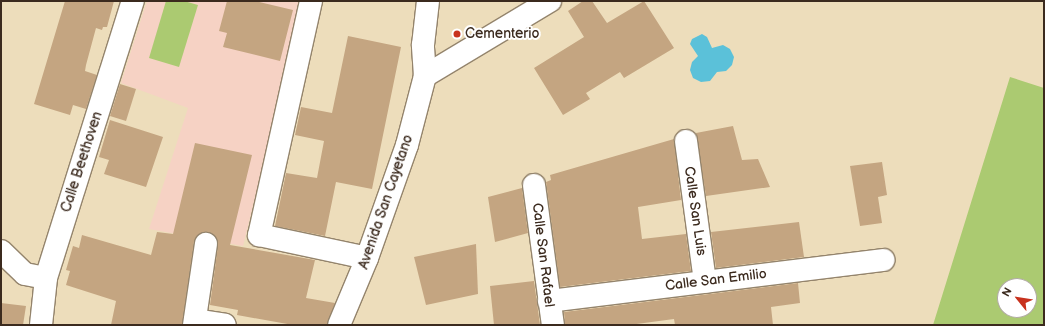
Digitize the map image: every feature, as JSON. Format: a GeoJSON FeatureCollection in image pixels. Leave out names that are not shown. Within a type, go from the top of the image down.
{"type":"FeatureCollection","features":[{"type":"Feature","properties":{"kind":"street","name":"Calle Beethoven"},"geometry":{"type":"LineString","coordinates":[[43,325],[46,278],[133,1]]}},
{"type":"Feature","properties":{"kind":"street"},"geometry":{"type":"LineString","coordinates":[[311,1],[259,235],[367,258]]}},
{"type":"Feature","properties":{"kind":"street","name":"Avenida San Cayetano"},"geometry":{"type":"LineString","coordinates":[[339,325],[367,258],[407,144],[425,76],[423,45],[428,1]]}},
{"type":"Feature","properties":{"kind":"street"},"geometry":{"type":"LineString","coordinates":[[425,76],[550,1]]}},
{"type":"Feature","properties":{"kind":"street","name":"Calle San Luis"},"geometry":{"type":"LineString","coordinates":[[686,141],[705,282]]}},
{"type":"Feature","properties":{"kind":"street","name":"Calle San Rafael"},"geometry":{"type":"LineString","coordinates":[[534,185],[553,325]]}},
{"type":"Feature","properties":{"kind":"street"},"geometry":{"type":"LineString","coordinates":[[206,244],[195,323],[225,325]]}},
{"type":"Feature","properties":{"kind":"street"},"geometry":{"type":"LineString","coordinates":[[1,251],[26,274],[46,278]]}},
{"type":"Feature","properties":{"kind":"street","name":"Calle San Emilio"},"geometry":{"type":"LineString","coordinates":[[549,300],[883,260]]}},
{"type":"Feature","properties":{"kind":"shaded area"},"geometry":{"type":"Polygon","coordinates":[[[147,1],[304,1],[243,246],[149,229],[188,108],[121,83],[147,1]]]}},
{"type":"Feature","properties":{"kind":"green space"},"geometry":{"type":"Polygon","coordinates":[[[166,1],[184,1],[198,5],[179,67],[149,58],[166,1]]]}},
{"type":"Feature","properties":{"kind":"green space"},"geometry":{"type":"Polygon","coordinates":[[[1010,77],[1044,88],[1044,325],[933,325],[1010,77]]]}},
{"type":"Feature","properties":{"kind":"water"},"geometry":{"type":"Polygon","coordinates":[[[702,34],[707,37],[712,48],[723,45],[730,49],[734,57],[732,65],[726,71],[717,72],[710,81],[701,82],[693,78],[690,70],[692,62],[698,56],[690,44],[692,39],[702,34]]]}},
{"type":"Feature","properties":{"kind":"building"},"geometry":{"type":"Polygon","coordinates":[[[65,1],[114,1],[107,27],[103,27],[102,30],[96,28],[86,65],[85,71],[97,75],[86,109],[73,105],[70,115],[34,104],[65,1]]]}},
{"type":"Feature","properties":{"kind":"building"},"geometry":{"type":"Polygon","coordinates":[[[227,1],[255,1],[293,10],[280,61],[223,47],[227,33],[219,31],[227,1]]]}},
{"type":"Feature","properties":{"kind":"building"},"geometry":{"type":"Polygon","coordinates":[[[583,1],[592,1],[607,23],[644,1],[674,48],[624,78],[620,72],[586,93],[590,99],[563,115],[534,68],[584,37],[568,11],[583,1]]]}},
{"type":"Feature","properties":{"kind":"building"},"geometry":{"type":"Polygon","coordinates":[[[348,36],[401,47],[372,189],[336,182],[325,236],[275,226],[286,173],[317,178],[324,141],[295,135],[301,107],[332,113],[348,36]]]}},
{"type":"Feature","properties":{"kind":"building"},"geometry":{"type":"Polygon","coordinates":[[[120,84],[136,89],[126,121],[110,116],[120,84]]]}},
{"type":"Feature","properties":{"kind":"building"},"geometry":{"type":"Polygon","coordinates":[[[110,120],[163,137],[146,187],[104,174],[109,160],[99,157],[110,120]]]}},
{"type":"Feature","properties":{"kind":"building"},"geometry":{"type":"Polygon","coordinates":[[[733,126],[742,160],[758,159],[770,187],[706,196],[696,133],[733,126]]]}},
{"type":"Feature","properties":{"kind":"building"},"geometry":{"type":"Polygon","coordinates":[[[674,139],[681,200],[638,207],[642,239],[686,234],[691,271],[560,287],[546,182],[551,180],[550,175],[674,139]]]}},
{"type":"Feature","properties":{"kind":"building"},"geometry":{"type":"Polygon","coordinates":[[[195,143],[252,155],[230,245],[315,260],[306,298],[335,303],[327,325],[293,325],[237,315],[238,310],[210,305],[218,245],[217,239],[208,232],[201,233],[194,242],[182,325],[111,325],[116,301],[66,285],[70,271],[66,270],[73,246],[79,248],[82,235],[151,255],[157,232],[173,234],[195,143]]]}},
{"type":"Feature","properties":{"kind":"building"},"geometry":{"type":"Polygon","coordinates":[[[882,162],[887,195],[878,197],[882,223],[860,226],[850,166],[882,162]]]}},
{"type":"Feature","properties":{"kind":"building"},"geometry":{"type":"Polygon","coordinates":[[[522,188],[528,233],[495,242],[488,197],[522,188]]]}},
{"type":"Feature","properties":{"kind":"building"},"geometry":{"type":"Polygon","coordinates":[[[799,222],[804,257],[716,268],[711,232],[799,222]]]}},
{"type":"Feature","properties":{"kind":"building"},"geometry":{"type":"Polygon","coordinates":[[[476,244],[478,294],[426,305],[414,257],[476,244]]]}},
{"type":"Feature","properties":{"kind":"building"},"geometry":{"type":"Polygon","coordinates":[[[534,281],[540,325],[494,325],[490,286],[534,281]]]}},
{"type":"Feature","properties":{"kind":"building"},"geometry":{"type":"Polygon","coordinates":[[[798,283],[800,303],[771,307],[773,325],[675,325],[674,319],[629,325],[565,325],[564,312],[798,283]]]}},
{"type":"Feature","properties":{"kind":"building"},"geometry":{"type":"Polygon","coordinates":[[[1,303],[26,306],[23,325],[1,325],[1,303]]]}},
{"type":"Feature","properties":{"kind":"place","name":"Cementerio"},"geometry":{"type":"Point","coordinates":[457,34]}}]}
